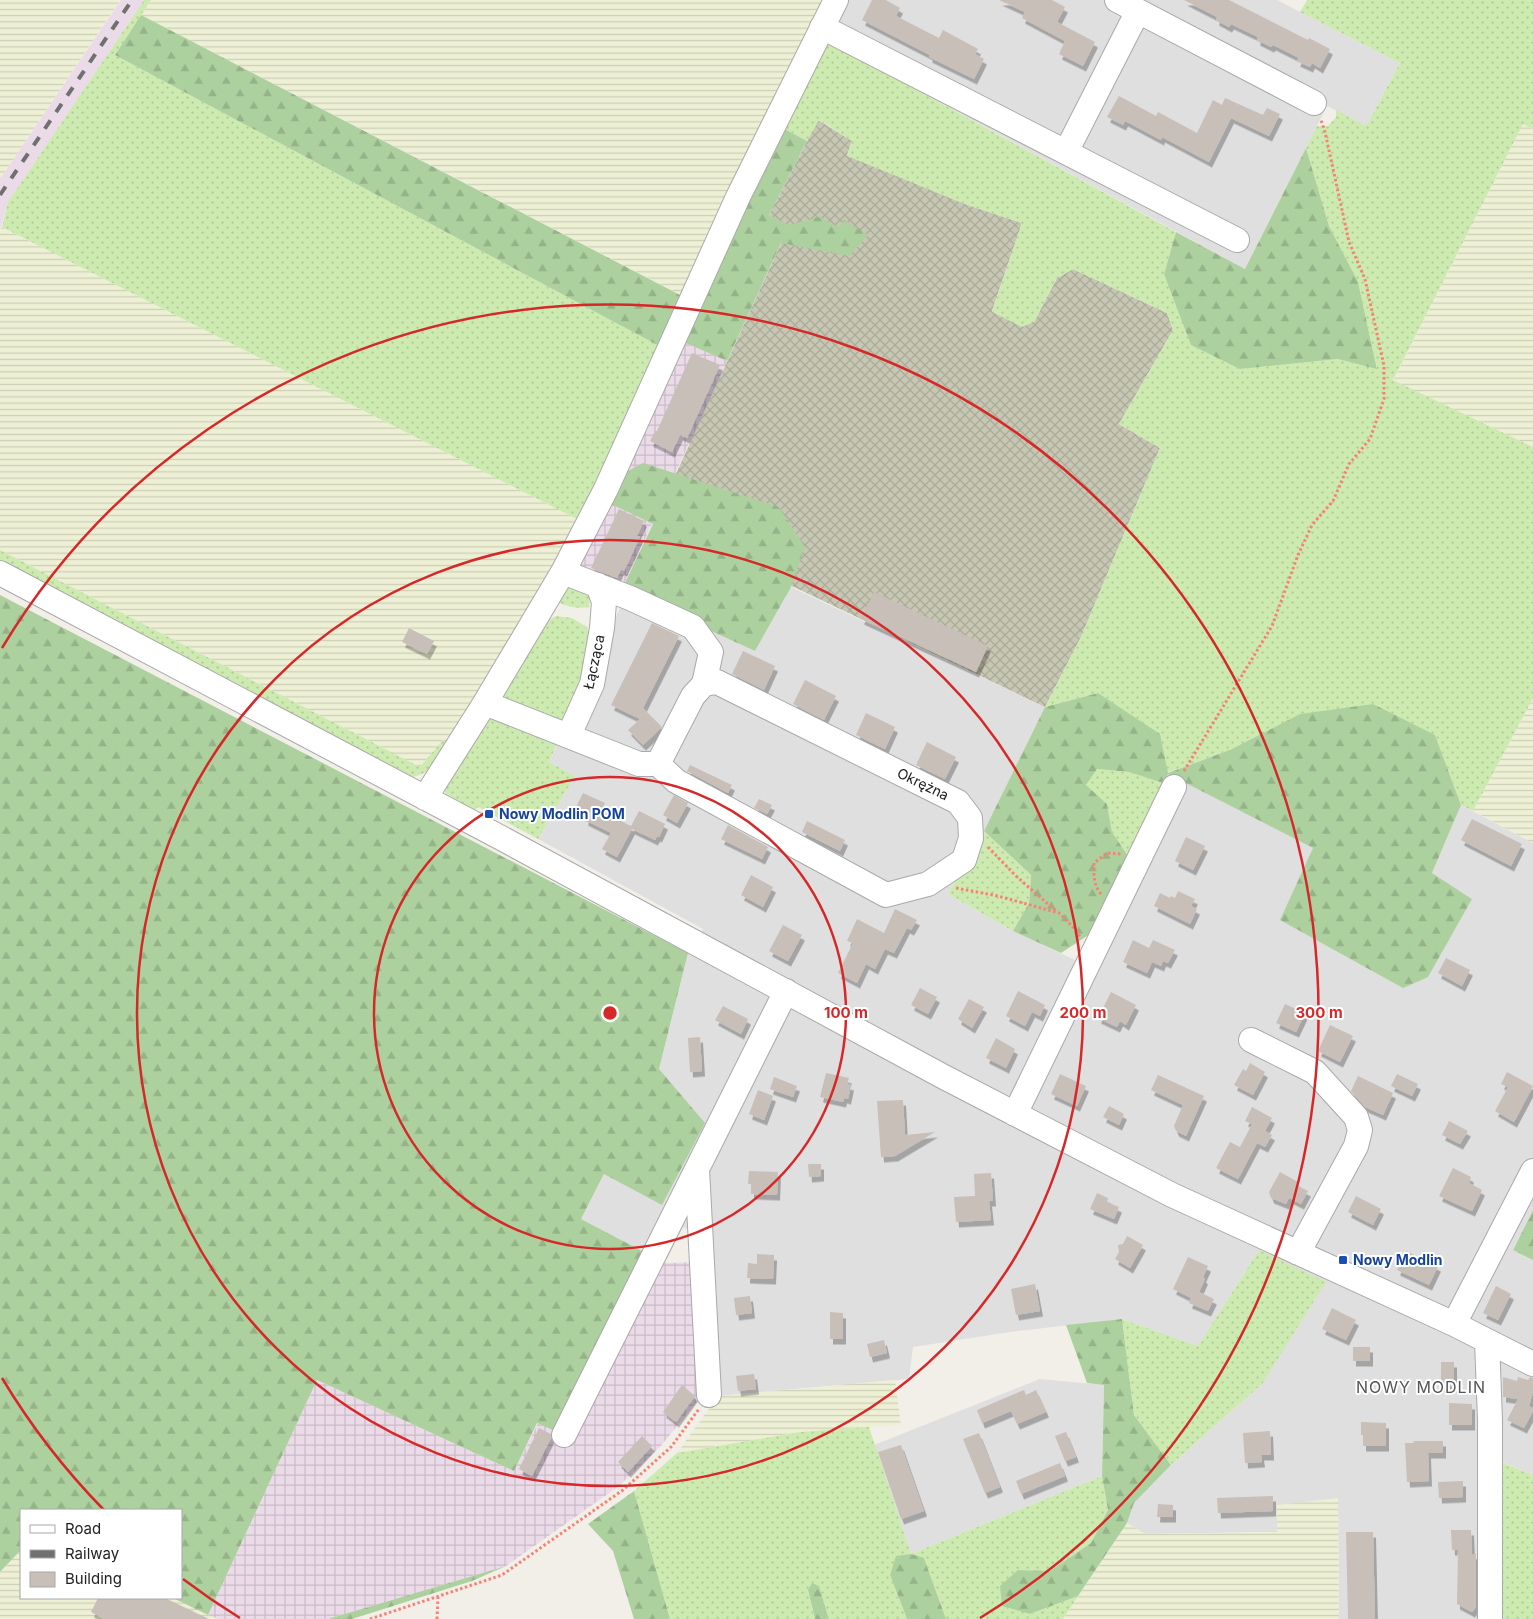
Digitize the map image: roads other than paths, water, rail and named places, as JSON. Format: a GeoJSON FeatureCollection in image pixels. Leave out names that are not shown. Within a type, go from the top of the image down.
{"type":"FeatureCollection","features":[{"type":"Feature","properties":{"kind":"street"},"geometry":{"type":"LineString","coordinates":[[425,798],[485,703],[563,572],[606,489],[738,196],[836,0]]}},
{"type":"Feature","properties":{"kind":"street"},"geometry":{"type":"LineString","coordinates":[[1117,0],[1314,102]]}},
{"type":"Feature","properties":{"kind":"street"},"geometry":{"type":"LineString","coordinates":[[1066,152],[1138,11]]}},
{"type":"Feature","properties":{"kind":"street"},"geometry":{"type":"LineString","coordinates":[[822,27],[1237,240]]}},
{"type":"Feature","properties":{"kind":"street"},"geometry":{"type":"LineString","coordinates":[[485,703],[639,764],[658,764],[693,696],[704,684],[711,652],[693,627],[630,598],[563,572]]}},
{"type":"Feature","properties":{"kind":"street"},"geometry":{"type":"LineString","coordinates":[[0,573],[1015,1114],[1172,1195],[1454,1324],[1533,1364]]}},
{"type":"Feature","properties":{"kind":"street","name":"Łącząca"},"geometry":{"type":"LineString","coordinates":[[569,736],[592,684],[602,628],[604,602],[598,586]]}},
{"type":"Feature","properties":{"kind":"street","name":"Okrężna"},"geometry":{"type":"LineString","coordinates":[[658,764],[676,781],[886,895],[928,884],[964,860],[972,838],[970,818],[958,802],[717,682],[704,684]]}},
{"type":"Feature","properties":{"kind":"street"},"geometry":{"type":"LineString","coordinates":[[1015,1114],[1174,787]]}},
{"type":"Feature","properties":{"kind":"street"},"geometry":{"type":"LineString","coordinates":[[564,1435],[786,991]]}},
{"type":"Feature","properties":{"kind":"street"},"geometry":{"type":"LineString","coordinates":[[1251,1040],[1315,1072],[1356,1117],[1360,1130],[1356,1146],[1298,1253]]}},
{"type":"Feature","properties":{"kind":"street"},"geometry":{"type":"LineString","coordinates":[[697,1169],[709,1394]]}},
{"type":"Feature","properties":{"kind":"street"},"geometry":{"type":"LineString","coordinates":[[1454,1324],[1533,1171]]}},
{"type":"Feature","properties":{"kind":"street"},"geometry":{"type":"LineString","coordinates":[[1487,1341],[1490,1430],[1490,1619]]}},
{"type":"Feature","properties":{"kind":"railway"},"geometry":{"type":"LineString","coordinates":[[0,195],[132,0]]}},
{"type":"Feature","properties":{"kind":"place","name":"Nowy Modlin POM"},"geometry":{"type":"Point","coordinates":[489,814]}},
{"type":"Feature","properties":{"kind":"place","name":"Nowy Modlin"},"geometry":{"type":"Point","coordinates":[1343,1260]}},
{"type":"Feature","properties":{"kind":"district","name":"NOWY MODLIN"},"geometry":{"type":"Point","coordinates":[1421,1387]}}]}
